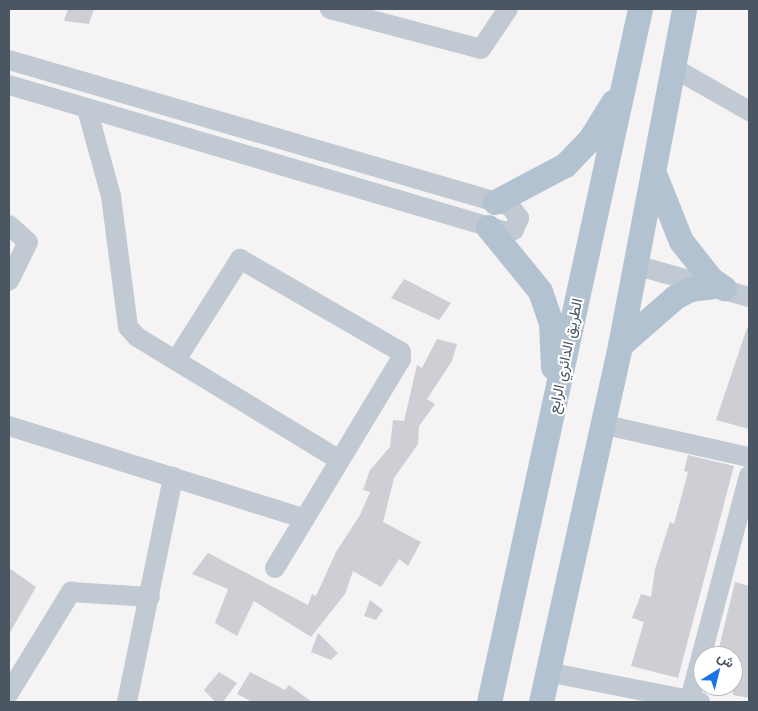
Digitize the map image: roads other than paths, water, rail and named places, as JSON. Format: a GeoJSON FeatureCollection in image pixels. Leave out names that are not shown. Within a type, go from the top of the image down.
{"type":"FeatureCollection","features":[{"type":"Feature","properties":{"kind":"main road","name":"الطريق الدائري الرابع"},"geometry":{"type":"LineString","coordinates":[[489,702],[640,9]]}},
{"type":"Feature","properties":{"kind":"main road"},"geometry":{"type":"LineString","coordinates":[[540,702],[620,345],[684,9]]}},
{"type":"Feature","properties":{"kind":"main road"},"geometry":{"type":"LineString","coordinates":[[495,202],[565,165],[590,140],[623,87]]}},
{"type":"Feature","properties":{"kind":"main road"},"geometry":{"type":"LineString","coordinates":[[654,172],[681,241],[711,279],[720,287]]}},
{"type":"Feature","properties":{"kind":"main road"},"geometry":{"type":"LineString","coordinates":[[488,227],[530,275],[546,306],[553,343],[554,408]]}},
{"type":"Feature","properties":{"kind":"main road"},"geometry":{"type":"LineString","coordinates":[[620,345],[675,297],[690,289],[720,287]]}},
{"type":"Feature","properties":{"kind":"street"},"geometry":{"type":"LineString","coordinates":[[330,9],[481,49],[508,9]]}},
{"type":"Feature","properties":{"kind":"street"},"geometry":{"type":"LineString","coordinates":[[9,60],[495,202],[516,210],[518,224],[506,232],[9,85]]}},
{"type":"Feature","properties":{"kind":"street"},"geometry":{"type":"LineString","coordinates":[[672,67],[749,111]]}},
{"type":"Feature","properties":{"kind":"street"},"geometry":{"type":"LineString","coordinates":[[87,109],[111,196],[128,328],[176,360],[339,460]]}},
{"type":"Feature","properties":{"kind":"street"},"geometry":{"type":"LineString","coordinates":[[9,225],[28,242],[9,281]]}},
{"type":"Feature","properties":{"kind":"street"},"geometry":{"type":"LineString","coordinates":[[176,360],[240,259],[396,347],[401,359],[275,568]]}},
{"type":"Feature","properties":{"kind":"street"},"geometry":{"type":"LineString","coordinates":[[635,265],[720,287],[749,297]]}},
{"type":"Feature","properties":{"kind":"street"},"geometry":{"type":"LineString","coordinates":[[601,424],[749,457]]}},
{"type":"Feature","properties":{"kind":"street"},"geometry":{"type":"LineString","coordinates":[[9,426],[304,518]]}},
{"type":"Feature","properties":{"kind":"street"},"geometry":{"type":"LineString","coordinates":[[547,672],[695,700],[749,476]]}},
{"type":"Feature","properties":{"kind":"street"},"geometry":{"type":"LineString","coordinates":[[127,702],[150,597],[172,477]]}},
{"type":"Feature","properties":{"kind":"street"},"geometry":{"type":"LineString","coordinates":[[9,693],[71,592],[150,597]]}}]}
